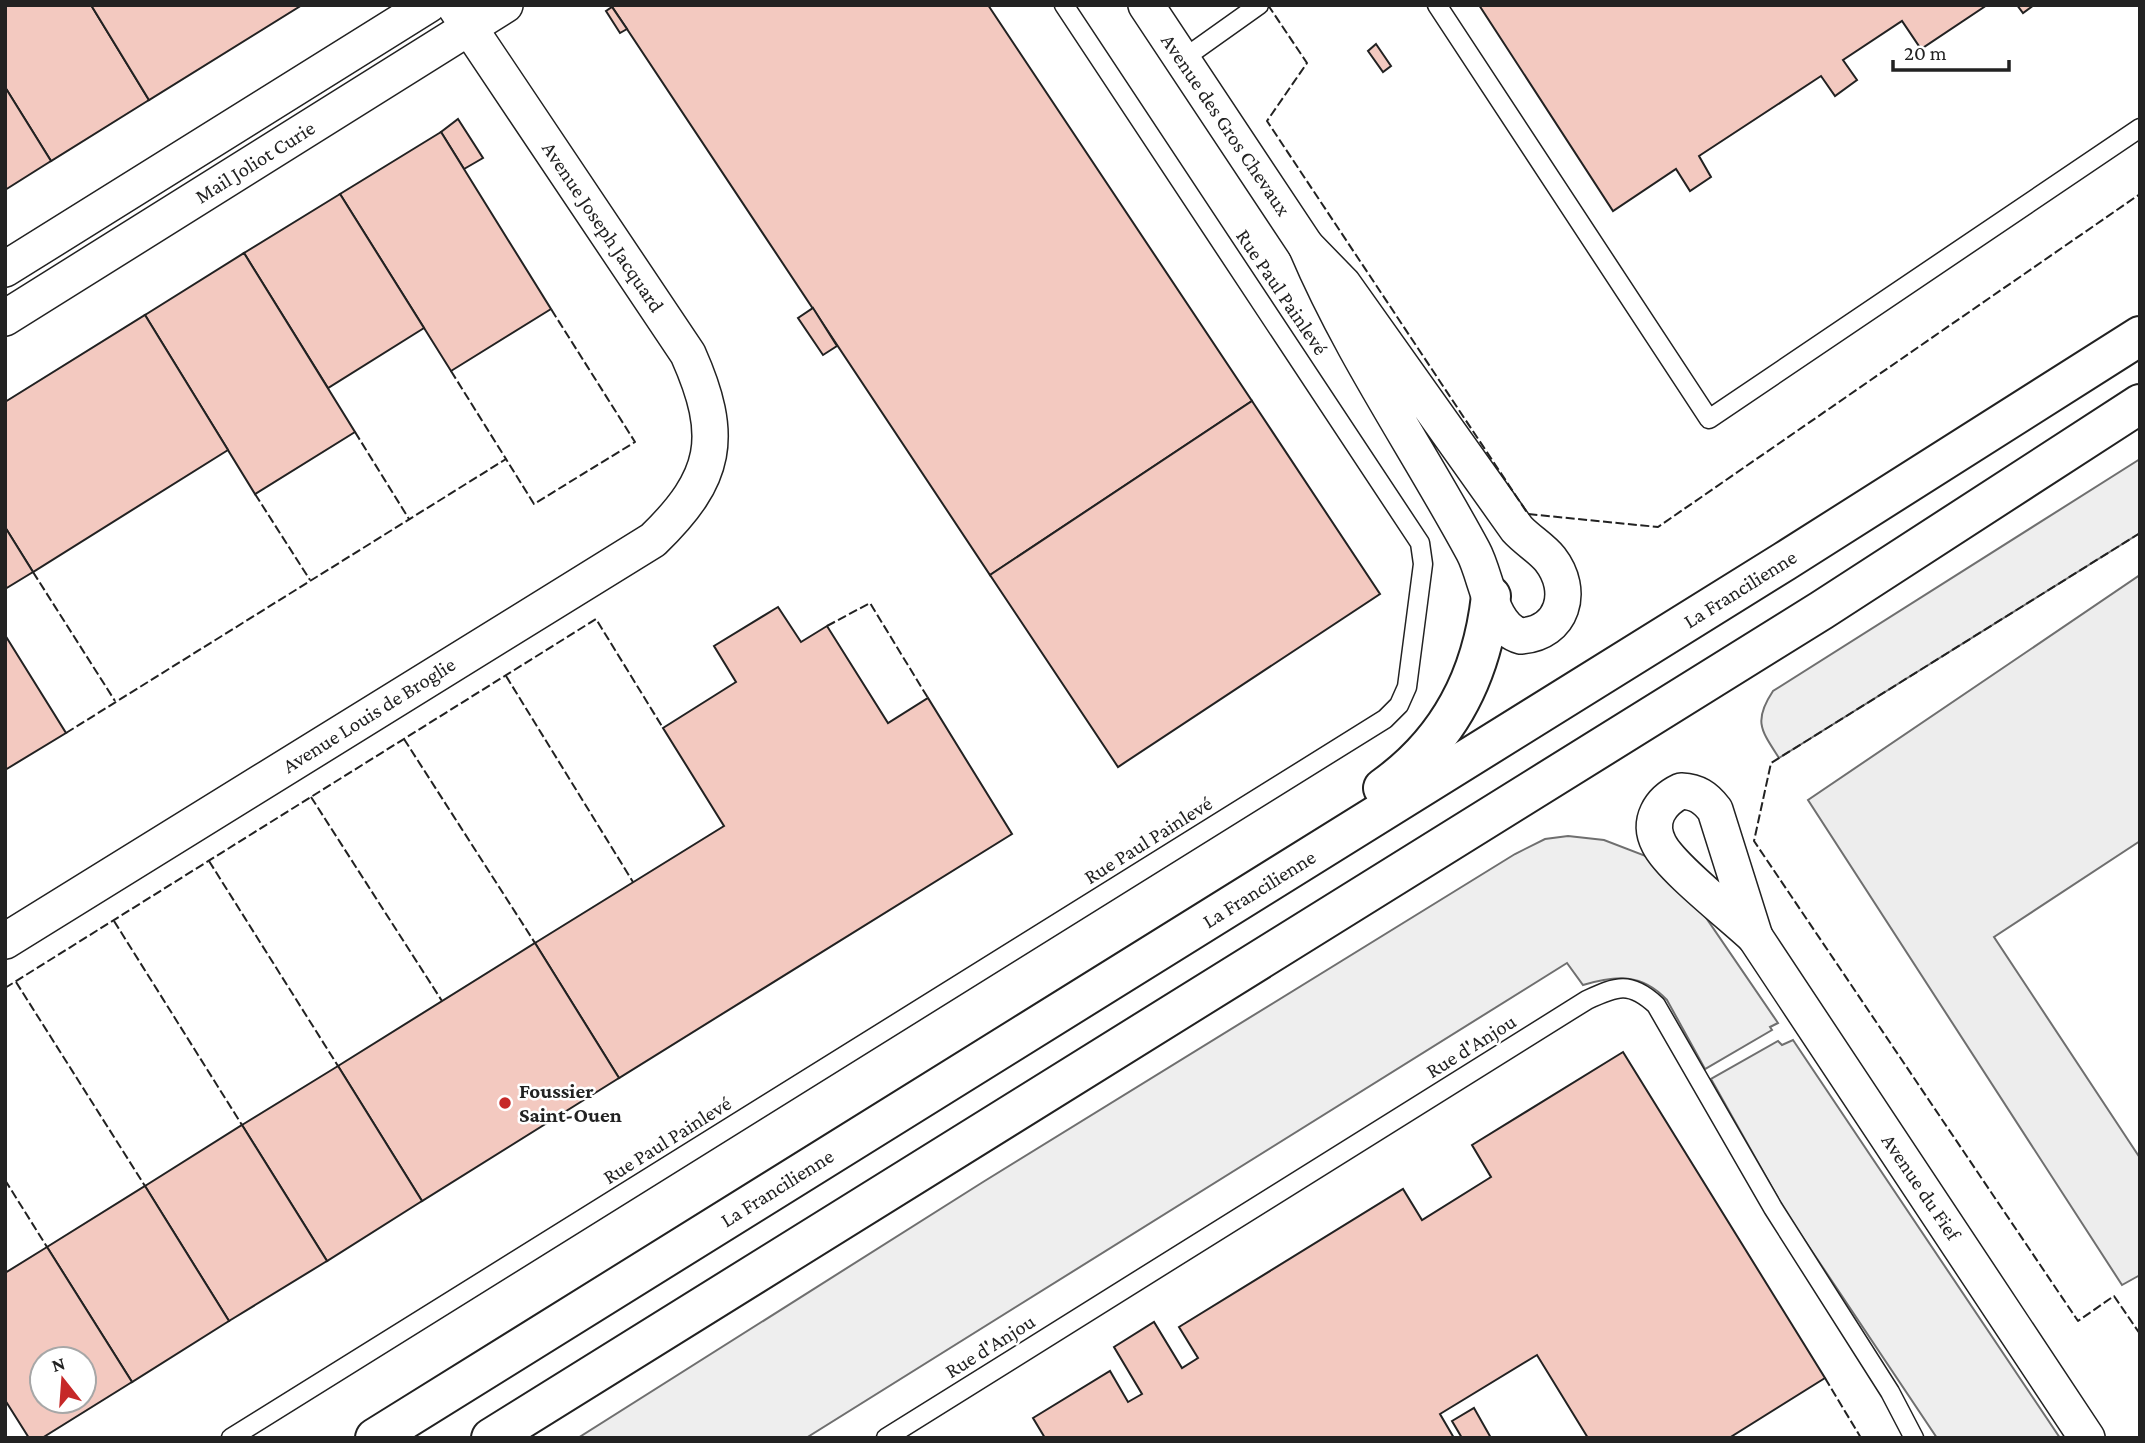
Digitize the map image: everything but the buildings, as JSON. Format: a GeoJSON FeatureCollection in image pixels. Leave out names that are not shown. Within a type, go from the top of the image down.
{"type":"FeatureCollection","features":[{"type":"Feature","properties":{"kind":"highway","name":"La Francilienne"},"geometry":{"type":"LineString","coordinates":[[375,1438],[1762,576],[2140,335]]}},
{"type":"Feature","properties":{"kind":"highway"},"geometry":{"type":"LineString","coordinates":[[491,1438],[1822,610],[2140,404]]}},
{"type":"Feature","properties":{"kind":"highway"},"geometry":{"type":"LineString","coordinates":[[1192,930],[1391,782],[1424,753],[1452,718],[1474,675],[1484,643],[1491,596]]}},
{"type":"Feature","properties":{"kind":"street","name":"Mail Joliot Curie"},"geometry":{"type":"LineString","coordinates":[[5,268],[429,5]]}},
{"type":"Feature","properties":{"kind":"street","name":"Mail Joliot Curie"},"geometry":{"type":"LineString","coordinates":[[5,317],[462,17],[505,5]]}},
{"type":"Feature","properties":{"kind":"street","name":"Avenue des Gros Chevaux"},"geometry":{"type":"LineString","coordinates":[[1146,5],[1307,246]]}},
{"type":"Feature","properties":{"kind":"street","name":"Avenue Joseph Jacquard"},"geometry":{"type":"LineString","coordinates":[[462,17],[688,354],[709,410],[711,435],[708,464]]}},
{"type":"Feature","properties":{"kind":"street"},"geometry":{"type":"LineString","coordinates":[[1307,246],[1343,284],[1517,529],[1551,561],[1561,580],[1564,602],[1558,617],[1545,630],[1521,636],[1504,627],[1474,553],[1333,306],[1307,246]]}},
{"type":"Feature","properties":{"kind":"street","name":"Avenue Louis de Broglie"},"geometry":{"type":"LineString","coordinates":[[5,941],[653,540],[680,514],[699,485],[708,464]]}},
{"type":"Feature","properties":{"kind":"street","name":"Avenue du Fief"},"geometry":{"type":"LineString","coordinates":[[1755,937],[2087,1438]]}},
{"type":"Feature","properties":{"kind":"lane","name":"Rue Paul Painlevé"},"geometry":{"type":"LineString","coordinates":[[231,1438],[1385,719],[1399,705],[1407,687],[1423,564],[1417,536],[1064,5]]}},
{"type":"Feature","properties":{"kind":"lane"},"geometry":{"type":"LineString","coordinates":[[1182,59],[1259,5]]}},
{"type":"Feature","properties":{"kind":"lane"},"geometry":{"type":"LineString","coordinates":[[1437,5],[1709,419],[2140,128]]}},
{"type":"Feature","properties":{"kind":"lane","name":"Rue d'Anjou"},"geometry":{"type":"LineString","coordinates":[[886,1438],[1587,1000],[1609,989],[1628,987],[1643,993],[1656,1005],[1773,1208],[1890,1392],[1914,1438]]}},
{"type":"Feature","properties":{"kind":"shaded area"},"geometry":{"type":"Polygon","coordinates":[[[2140,459],[2140,533],[1779,758],[1764,732],[1761,718],[1773,691],[2140,459]]]}},
{"type":"Feature","properties":{"kind":"shaded area"},"geometry":{"type":"Polygon","coordinates":[[[2140,575],[2140,841],[1994,937],[2140,1158],[2140,1275],[2122,1285],[1808,800],[2140,575]]]}},
{"type":"Feature","properties":{"kind":"shaded area"},"geometry":{"type":"Polygon","coordinates":[[[1568,836],[1604,840],[1651,858],[1700,909],[1778,1023],[1770,1027],[1772,1030],[1705,1069],[1667,1000],[1658,991],[1638,981],[1617,978],[1583,985],[1567,963],[806,1438],[578,1438],[983,1182],[1515,854],[1545,839],[1568,836]]]}},
{"type":"Feature","properties":{"kind":"shaded area"},"geometry":{"type":"Polygon","coordinates":[[[1793,1040],[2060,1438],[1937,1438],[1787,1214],[1711,1079],[1778,1041],[1782,1045],[1793,1040]]]}},
{"type":"Feature","properties":{"kind":"fence"},"geometry":{"type":"LineString","coordinates":[[1268,5],[1307,63],[1267,121],[1528,514],[1658,527],[2140,194]]}},
{"type":"Feature","properties":{"kind":"fence"},"geometry":{"type":"LineString","coordinates":[[66,733],[506,459],[534,504],[635,442],[551,309]]}},
{"type":"Feature","properties":{"kind":"fence"},"geometry":{"type":"LineString","coordinates":[[451,371],[506,459]]}},
{"type":"Feature","properties":{"kind":"fence"},"geometry":{"type":"LineString","coordinates":[[355,432],[409,519]]}},
{"type":"Feature","properties":{"kind":"fence"},"geometry":{"type":"LineString","coordinates":[[255,494],[310,580]]}},
{"type":"Feature","properties":{"kind":"fence"},"geometry":{"type":"LineString","coordinates":[[2140,533],[1771,763],[1754,841],[2078,1321],[2114,1296],[2140,1334]]}},
{"type":"Feature","properties":{"kind":"fence"},"geometry":{"type":"LineString","coordinates":[[33,572],[115,701]]}},
{"type":"Feature","properties":{"kind":"fence"},"geometry":{"type":"LineString","coordinates":[[827,626],[870,603],[928,698]]}},
{"type":"Feature","properties":{"kind":"fence"},"geometry":{"type":"LineString","coordinates":[[5,988],[596,619],[663,728]]}},
{"type":"Feature","properties":{"kind":"fence"},"geometry":{"type":"LineString","coordinates":[[506,676],[633,882]]}},
{"type":"Feature","properties":{"kind":"fence"},"geometry":{"type":"LineString","coordinates":[[404,739],[535,943]]}},
{"type":"Feature","properties":{"kind":"fence"},"geometry":{"type":"LineString","coordinates":[[311,797],[442,1001]]}},
{"type":"Feature","properties":{"kind":"fence"},"geometry":{"type":"LineString","coordinates":[[209,861],[338,1066]]}},
{"type":"Feature","properties":{"kind":"fence"},"geometry":{"type":"LineString","coordinates":[[114,921],[242,1125]]}},
{"type":"Feature","properties":{"kind":"fence"},"geometry":{"type":"LineString","coordinates":[[16,982],[145,1186]]}},
{"type":"Feature","properties":{"kind":"fence"},"geometry":{"type":"LineString","coordinates":[[5,1180],[47,1247]]}},
{"type":"Feature","properties":{"kind":"fence"},"geometry":{"type":"LineString","coordinates":[[1825,1378],[1861,1438]]}},
{"type":"Feature","properties":{"kind":"place","name":"Foussier Saint-Ouen"},"geometry":{"type":"Point","coordinates":[505,1103]}}]}
